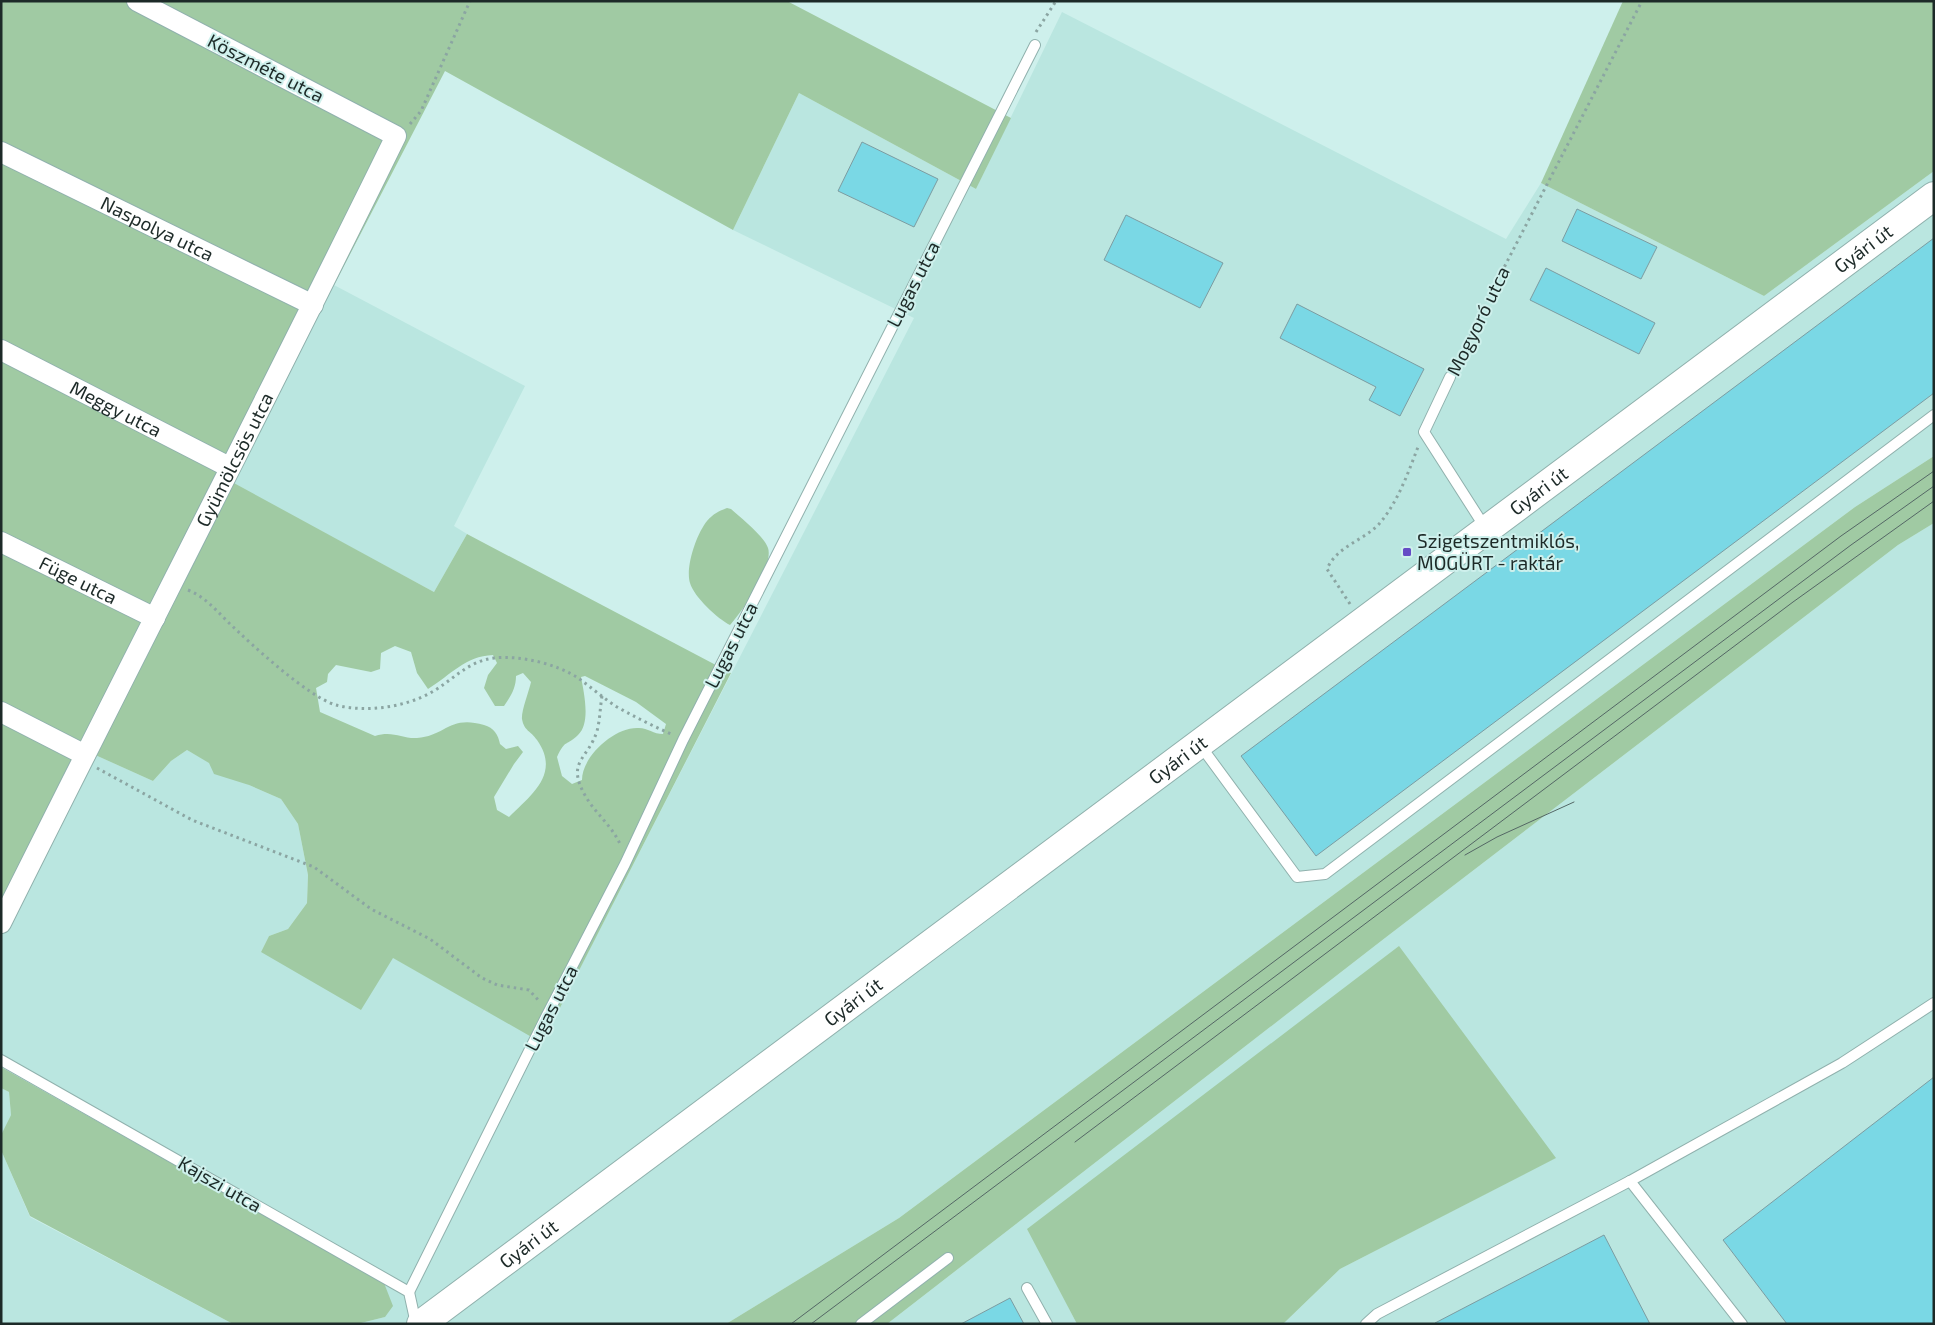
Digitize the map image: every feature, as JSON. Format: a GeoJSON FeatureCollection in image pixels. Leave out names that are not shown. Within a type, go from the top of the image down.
{"type":"FeatureCollection","features":[{"type":"Feature","properties":{"kind":"street","name":"Köszméte utca"},"geometry":{"type":"LineString","coordinates":[[137,1],[396,136]]}},
{"type":"Feature","properties":{"kind":"street","name":"Gyümölcsös utca"},"geometry":{"type":"LineString","coordinates":[[1,923],[229,467],[313,305],[396,136]]}},
{"type":"Feature","properties":{"kind":"street","name":"Naspolya utca"},"geometry":{"type":"LineString","coordinates":[[1,152],[313,305]]}},
{"type":"Feature","properties":{"kind":"street","name":"Gyári út"},"geometry":{"type":"LineString","coordinates":[[421,1324],[1934,196]]}},
{"type":"Feature","properties":{"kind":"street","name":"Meggy utca"},"geometry":{"type":"LineString","coordinates":[[1,350],[229,467]]}},
{"type":"Feature","properties":{"kind":"street","name":"Füge utca"},"geometry":{"type":"LineString","coordinates":[[1,542],[155,618]]}},
{"type":"Feature","properties":{"kind":"street"},"geometry":{"type":"LineString","coordinates":[[1,712],[84,757]]}},
{"type":"Feature","properties":{"kind":"lane","name":"Lugas utca"},"geometry":{"type":"LineString","coordinates":[[409,1292],[546,1016],[625,864],[683,740],[1035,45]]}},
{"type":"Feature","properties":{"kind":"lane","name":"Mogyoró utca"},"geometry":{"type":"LineString","coordinates":[[1424,432],[1450,378]]}},
{"type":"Feature","properties":{"kind":"lane"},"geometry":{"type":"LineString","coordinates":[[1200,744],[1297,876],[1325,874],[1934,415]]}},
{"type":"Feature","properties":{"kind":"lane"},"geometry":{"type":"LineString","coordinates":[[1424,432],[1486,530]]}},
{"type":"Feature","properties":{"kind":"lane"},"geometry":{"type":"LineString","coordinates":[[1366,1324],[1377,1314],[1630,1181],[1842,1063],[1934,1002]]}},
{"type":"Feature","properties":{"kind":"lane","name":"Kajszi utca"},"geometry":{"type":"LineString","coordinates":[[1,1060],[409,1292]]}},
{"type":"Feature","properties":{"kind":"lane"},"geometry":{"type":"LineString","coordinates":[[1630,1181],[1742,1324]]}},
{"type":"Feature","properties":{"kind":"lane"},"geometry":{"type":"LineString","coordinates":[[860,1324],[948,1258]]}},
{"type":"Feature","properties":{"kind":"lane"},"geometry":{"type":"LineString","coordinates":[[1027,1288],[1047,1324]]}},
{"type":"Feature","properties":{"kind":"lane"},"geometry":{"type":"LineString","coordinates":[[409,1292],[416,1324]]}},
{"type":"Feature","properties":{"kind":"path"},"geometry":{"type":"LineString","coordinates":[[396,136],[409,126],[421,111],[470,1]]}},
{"type":"Feature","properties":{"kind":"path"},"geometry":{"type":"LineString","coordinates":[[1035,45],[1036,32],[1056,1]]}},
{"type":"Feature","properties":{"kind":"path","name":"Mogyoró utca"},"geometry":{"type":"LineString","coordinates":[[1450,378],[1496,283],[1642,1]]}},
{"type":"Feature","properties":{"kind":"path"},"geometry":{"type":"LineString","coordinates":[[1362,622],[1327,570],[1332,558],[1379,524],[1402,488],[1424,432]]}},
{"type":"Feature","properties":{"kind":"path"},"geometry":{"type":"LineString","coordinates":[[172,584],[194,592],[211,604],[258,650],[321,698],[337,705],[369,707],[407,703],[432,692],[471,664],[494,658],[517,659],[562,670],[618,707],[683,740]]}},
{"type":"Feature","properties":{"kind":"path"},"geometry":{"type":"LineString","coordinates":[[602,696],[596,733],[580,758],[577,770],[579,785],[588,800],[613,830],[620,844],[625,864]]}},
{"type":"Feature","properties":{"kind":"path"},"geometry":{"type":"LineString","coordinates":[[84,757],[192,820],[314,868],[365,905],[430,939],[482,978],[497,984],[528,990],[538,998],[546,1016]]}},
{"type":"Feature","properties":{"kind":"shaded area"},"geometry":{"type":"Polygon","coordinates":[[[1062,12],[1506,239],[1541,183],[1764,296],[1934,171],[1934,456],[1855,507],[899,1218],[726,1324],[357,1324],[385,1317],[384,1283],[1,1067],[1,934],[93,754],[153,781],[171,761],[187,750],[249,785],[281,799],[298,824],[308,875],[307,903],[288,929],[269,936],[261,952],[392,957],[542,1042],[914,318],[733,230],[799,93],[976,189],[1062,12]]]}},
{"type":"Feature","properties":{"kind":"shaded area"},"geometry":{"type":"Polygon","coordinates":[[[334,285],[525,386],[454,526],[467,534],[434,592],[232,483],[334,285]]]}},
{"type":"Feature","properties":{"kind":"shaded area"},"geometry":{"type":"Polygon","coordinates":[[[1934,523],[1934,1324],[1283,1324],[1340,1269],[1555,1158],[1028,1229],[1077,1324],[887,1324],[1385,938],[1898,545],[1934,523]]]}},
{"type":"Feature","properties":{"kind":"shaded area"},"geometry":{"type":"Polygon","coordinates":[[[1,1088],[9,1092],[11,1115],[1,1135],[1,1088]]]}},
{"type":"Feature","properties":{"kind":"shaded area"},"geometry":{"type":"Polygon","coordinates":[[[1,1150],[30,1217],[233,1324],[1,1324],[1,1150]]]}},
{"type":"Feature","properties":{"kind":"green space"},"geometry":{"type":"Polygon","coordinates":[[[1,1],[787,1],[1011,118],[976,189],[799,93],[733,230],[445,71],[232,482],[434,592],[467,534],[731,673],[542,1043],[393,958],[361,1010],[261,952],[269,936],[288,929],[307,903],[308,875],[298,824],[281,799],[249,785],[214,774],[209,763],[187,750],[171,761],[153,781],[93,754],[1,934],[1,1]],[[395,646],[381,653],[380,669],[371,672],[336,665],[328,674],[327,682],[316,688],[320,712],[375,736],[392,734],[417,738],[435,734],[455,724],[463,723],[484,725],[490,728],[497,734],[500,744],[506,749],[518,746],[523,752],[494,797],[497,810],[509,817],[534,792],[544,774],[546,763],[544,752],[535,737],[524,726],[522,719],[531,682],[523,673],[516,676],[513,692],[509,699],[504,706],[495,706],[484,688],[488,675],[497,663],[493,655],[483,656],[466,663],[428,689],[417,673],[411,652],[395,646]],[[585,676],[581,677],[586,708],[582,730],[574,739],[564,745],[557,757],[562,776],[572,784],[582,780],[587,762],[600,745],[609,738],[628,729],[637,728],[663,734],[666,724],[636,702],[585,676]]]}},
{"type":"Feature","properties":{"kind":"green space"},"geometry":{"type":"Polygon","coordinates":[[[1623,1],[1934,1],[1934,171],[1764,296],[1541,183],[1623,1]]]}},
{"type":"Feature","properties":{"kind":"green space"},"geometry":{"type":"Polygon","coordinates":[[[1934,456],[1934,523],[1898,545],[1385,938],[887,1324],[726,1324],[899,1218],[1855,507],[1934,456]]]}},
{"type":"Feature","properties":{"kind":"green space"},"geometry":{"type":"Polygon","coordinates":[[[727,508],[731,509],[752,527],[762,538],[768,548],[769,556],[756,588],[730,625],[713,613],[701,601],[692,589],[689,576],[693,550],[703,526],[714,515],[727,508]]]}},
{"type":"Feature","properties":{"kind":"green space"},"geometry":{"type":"Polygon","coordinates":[[[1399,946],[1556,1158],[1340,1269],[1283,1324],[1077,1324],[1027,1229],[1399,946]]]}},
{"type":"Feature","properties":{"kind":"green space"},"geometry":{"type":"Polygon","coordinates":[[[1,1067],[384,1283],[393,1306],[385,1317],[357,1324],[233,1324],[30,1216],[1,1150],[1,1135],[11,1115],[9,1092],[1,1088],[1,1067]]]}},
{"type":"Feature","properties":{"kind":"building"},"geometry":{"type":"Polygon","coordinates":[[[862,142],[938,179],[914,227],[838,191],[862,142]]]}},
{"type":"Feature","properties":{"kind":"building"},"geometry":{"type":"Polygon","coordinates":[[[1577,209],[1657,247],[1641,279],[1562,241],[1577,209]]]}},
{"type":"Feature","properties":{"kind":"building"},"geometry":{"type":"Polygon","coordinates":[[[1126,215],[1223,263],[1200,308],[1104,260],[1126,215]]]}},
{"type":"Feature","properties":{"kind":"building"},"geometry":{"type":"Polygon","coordinates":[[[1934,238],[1934,393],[1316,856],[1241,756],[1934,238]]]}},
{"type":"Feature","properties":{"kind":"building"},"geometry":{"type":"Polygon","coordinates":[[[1546,268],[1655,323],[1639,354],[1530,300],[1546,268]]]}},
{"type":"Feature","properties":{"kind":"building"},"geometry":{"type":"Polygon","coordinates":[[[1297,304],[1424,369],[1400,416],[1369,400],[1376,387],[1280,338],[1297,304]]]}},
{"type":"Feature","properties":{"kind":"building"},"geometry":{"type":"Polygon","coordinates":[[[1934,1077],[1934,1324],[1787,1324],[1723,1240],[1934,1077]]]}},
{"type":"Feature","properties":{"kind":"building"},"geometry":{"type":"Polygon","coordinates":[[[1604,1235],[1650,1324],[1435,1323],[1604,1235]]]}},
{"type":"Feature","properties":{"kind":"building"},"geometry":{"type":"Polygon","coordinates":[[[1010,1298],[1024,1324],[961,1324],[1010,1298]]]}},
{"type":"Feature","properties":{"kind":"tram line"},"geometry":{"type":"LineString","coordinates":[[791,1324],[1841,536],[1934,471]]}},
{"type":"Feature","properties":{"kind":"tram line"},"geometry":{"type":"LineString","coordinates":[[811,1324],[1851,545],[1934,486]]}},
{"type":"Feature","properties":{"kind":"tram line"},"geometry":{"type":"LineString","coordinates":[[1075,1142],[1793,602],[1934,501]]}},
{"type":"Feature","properties":{"kind":"tram line"},"geometry":{"type":"LineString","coordinates":[[1465,855],[1497,837],[1574,802]]}},
{"type":"Feature","properties":{"kind":"place","name":"Szigetszentmiklós, MOGÜRT - raktár"},"geometry":{"type":"Point","coordinates":[1407,552]}}]}
